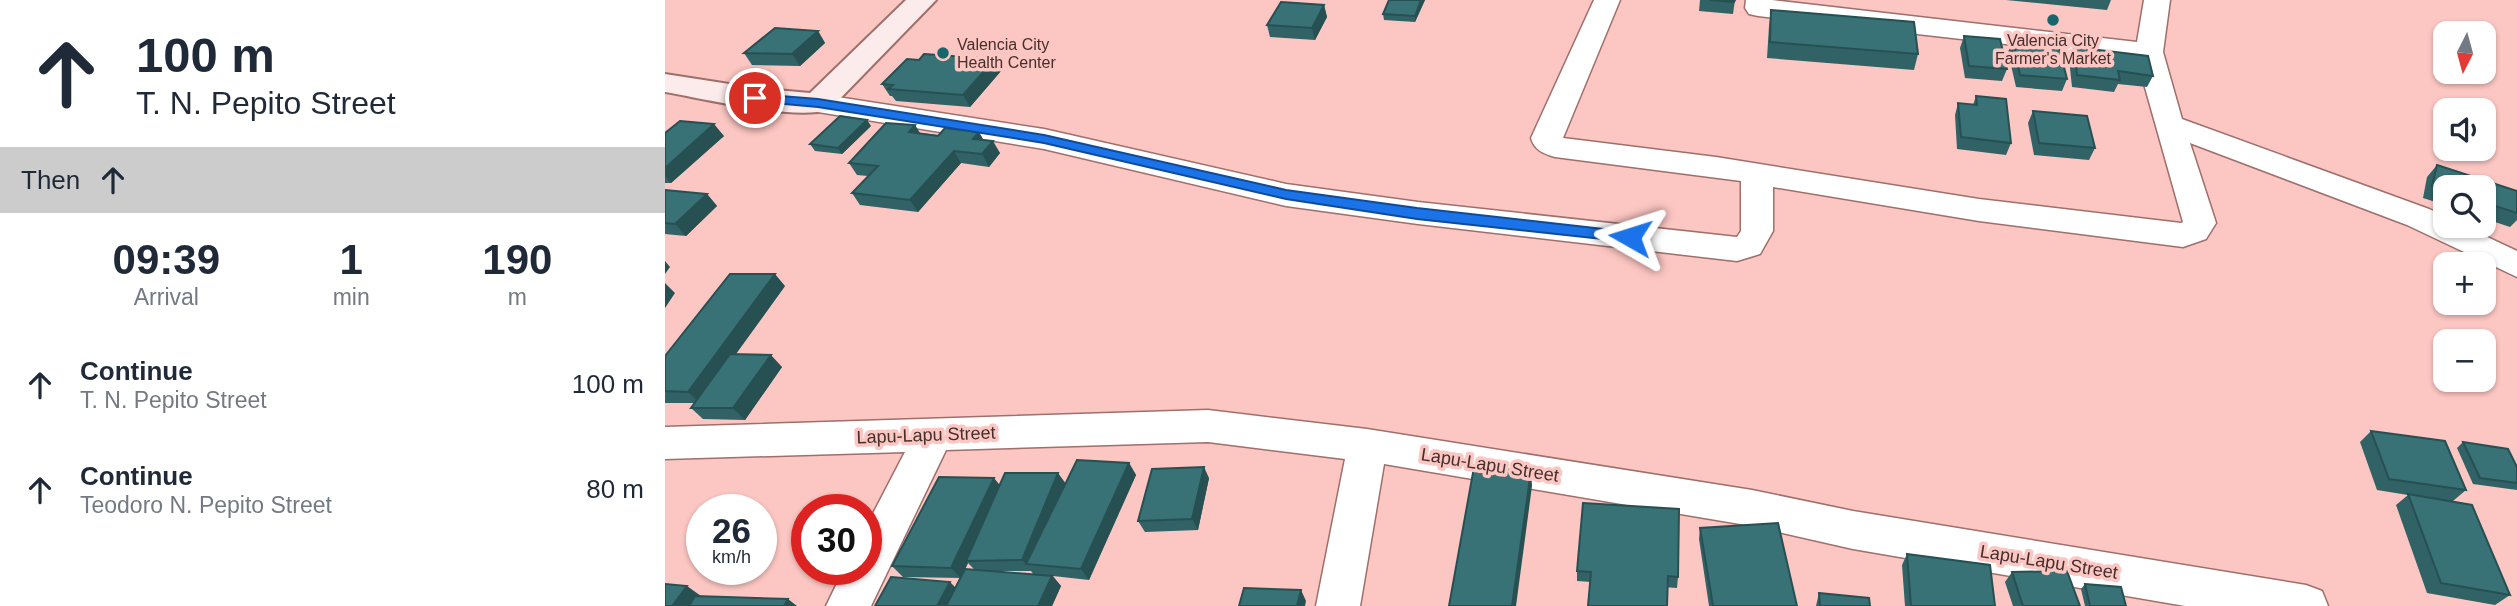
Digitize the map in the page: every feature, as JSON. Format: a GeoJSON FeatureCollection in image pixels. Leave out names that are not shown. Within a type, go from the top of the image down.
{"type":"FeatureCollection","features":[{"type":"Feature","properties":{"kind":"street"},"geometry":{"type":"LineString","coordinates":[[818,103],[922,0]]}},
{"type":"Feature","properties":{"kind":"street"},"geometry":{"type":"LineString","coordinates":[[1607,0],[1546,138],[1547,142],[1555,147],[1757,174],[1979,210],[2183,234],[2194,232],[2200,223],[2149,52],[2157,0]]}},
{"type":"Feature","properties":{"kind":"street"},"geometry":{"type":"LineString","coordinates":[[1759,0],[1758,8],[2149,52]]}},
{"type":"Feature","properties":{"kind":"street"},"geometry":{"type":"LineString","coordinates":[[665,83],[755,98],[818,103],[1044,139],[1286,195],[1737,249],[1748,246],[1757,231],[1757,174]]}},
{"type":"Feature","properties":{"kind":"street"},"geometry":{"type":"LineString","coordinates":[[2169,125],[2418,217],[2517,265]]}},
{"type":"Feature","properties":{"kind":"street","name":"Lapu-Lapu Street"},"geometry":{"type":"LineString","coordinates":[[665,443],[1208,426],[1367,444],[1752,508],[1853,530],[2307,606]]}},
{"type":"Feature","properties":{"kind":"street"},"geometry":{"type":"LineString","coordinates":[[848,606],[934,435]]}},
{"type":"Feature","properties":{"kind":"street"},"geometry":{"type":"LineString","coordinates":[[1338,606],[1367,444]]}},
{"type":"Feature","properties":{"kind":"building"},"geometry":{"type":"Polygon","coordinates":[[[1389,0],[1421,0],[1415,16],[1383,14],[1389,0]]]}},
{"type":"Feature","properties":{"kind":"building"},"geometry":{"type":"Polygon","coordinates":[[[1281,2],[1324,5],[1312,28],[1267,25],[1281,2]]]}},
{"type":"Feature","properties":{"kind":"building"},"geometry":{"type":"Polygon","coordinates":[[[1771,10],[1914,22],[1918,54],[1770,42],[1771,10]]]}},
{"type":"Feature","properties":{"kind":"building"},"geometry":{"type":"Polygon","coordinates":[[[775,28],[818,31],[792,54],[744,53],[775,28]]]}},
{"type":"Feature","properties":{"kind":"building"},"geometry":{"type":"Polygon","coordinates":[[[1964,36],[2000,39],[2007,69],[1969,66],[1964,36]]]}},
{"type":"Feature","properties":{"kind":"building"},"geometry":{"type":"Polygon","coordinates":[[[2013,41],[2058,44],[2067,79],[2020,75],[2013,41]]]}},
{"type":"Feature","properties":{"kind":"building"},"geometry":{"type":"Polygon","coordinates":[[[2074,47],[2148,56],[2153,76],[2118,71],[2120,80],[2077,75],[2074,47]]]}},
{"type":"Feature","properties":{"kind":"building"},"geometry":{"type":"Polygon","coordinates":[[[924,54],[995,59],[963,95],[888,89],[893,85],[882,84],[907,59],[919,60],[924,54]]]}},
{"type":"Feature","properties":{"kind":"building"},"geometry":{"type":"Polygon","coordinates":[[[1976,96],[2006,99],[2011,143],[1961,137],[1958,103],[1977,105],[1976,96]]]}},
{"type":"Feature","properties":{"kind":"building"},"geometry":{"type":"Polygon","coordinates":[[[2033,111],[2087,116],[2095,148],[2039,143],[2033,111]]]}},
{"type":"Feature","properties":{"kind":"building"},"geometry":{"type":"Polygon","coordinates":[[[840,116],[867,120],[838,148],[810,144],[840,116]]]}},
{"type":"Feature","properties":{"kind":"building"},"geometry":{"type":"Polygon","coordinates":[[[680,121],[714,124],[665,168],[665,133],[680,121]]]}},
{"type":"Feature","properties":{"kind":"building"},"geometry":{"type":"Polygon","coordinates":[[[886,123],[915,125],[909,132],[938,136],[945,128],[979,132],[973,139],[993,141],[982,154],[954,151],[910,200],[852,193],[878,166],[849,163],[886,123]]]}},
{"type":"Feature","properties":{"kind":"building"},"geometry":{"type":"Polygon","coordinates":[[[2437,165],[2468,175],[2435,175],[2437,165]]]}},
{"type":"Feature","properties":{"kind":"building"},"geometry":{"type":"Polygon","coordinates":[[[2496,184],[2517,191],[2517,213],[2496,206],[2496,184]]]}},
{"type":"Feature","properties":{"kind":"building"},"geometry":{"type":"Polygon","coordinates":[[[665,190],[707,194],[675,224],[665,223],[665,190]]]}},
{"type":"Feature","properties":{"kind":"building"},"geometry":{"type":"Polygon","coordinates":[[[730,274],[775,274],[688,392],[665,391],[665,356],[730,274]]]}},
{"type":"Feature","properties":{"kind":"building"},"geometry":{"type":"Polygon","coordinates":[[[730,354],[771,355],[733,408],[691,408],[730,354]]]}},
{"type":"Feature","properties":{"kind":"building"},"geometry":{"type":"Polygon","coordinates":[[[2371,431],[2445,441],[2466,490],[2389,479],[2371,431]]]}},
{"type":"Feature","properties":{"kind":"building"},"geometry":{"type":"Polygon","coordinates":[[[2463,442],[2508,449],[2517,467],[2517,483],[2480,478],[2463,442]]]}},
{"type":"Feature","properties":{"kind":"building"},"geometry":{"type":"Polygon","coordinates":[[[1077,460],[1129,463],[1081,569],[1026,564],[1077,460]]]}},
{"type":"Feature","properties":{"kind":"building"},"geometry":{"type":"Polygon","coordinates":[[[1204,467],[1192,519],[1138,521],[1152,469],[1204,467]]]}},
{"type":"Feature","properties":{"kind":"building"},"geometry":{"type":"Polygon","coordinates":[[[1474,467],[1531,471],[1512,606],[1449,606],[1474,467]]]}},
{"type":"Feature","properties":{"kind":"building"},"geometry":{"type":"Polygon","coordinates":[[[1005,473],[1058,473],[1022,560],[966,561],[1005,473]]]}},
{"type":"Feature","properties":{"kind":"building"},"geometry":{"type":"Polygon","coordinates":[[[939,477],[994,478],[951,568],[892,566],[939,477]]]}},
{"type":"Feature","properties":{"kind":"building"},"geometry":{"type":"Polygon","coordinates":[[[2408,494],[2472,505],[2510,595],[2441,583],[2408,494]]]}},
{"type":"Feature","properties":{"kind":"building"},"geometry":{"type":"Polygon","coordinates":[[[1583,503],[1679,509],[1678,577],[1668,576],[1667,606],[1588,606],[1591,572],[1577,571],[1583,503]]]}},
{"type":"Feature","properties":{"kind":"building"},"geometry":{"type":"Polygon","coordinates":[[[1778,523],[1797,606],[1713,606],[1700,528],[1778,523]]]}},
{"type":"Feature","properties":{"kind":"building"},"geometry":{"type":"Polygon","coordinates":[[[1907,554],[1990,565],[1995,606],[1911,606],[1907,554]]]}},
{"type":"Feature","properties":{"kind":"building"},"geometry":{"type":"Polygon","coordinates":[[[965,569],[1052,576],[1038,606],[946,606],[965,569]]]}},
{"type":"Feature","properties":{"kind":"building"},"geometry":{"type":"Polygon","coordinates":[[[2067,571],[2080,606],[2023,606],[2012,572],[2067,571]]]}},
{"type":"Feature","properties":{"kind":"building"},"geometry":{"type":"Polygon","coordinates":[[[891,577],[950,582],[937,606],[875,606],[891,577]]]}},
{"type":"Feature","properties":{"kind":"building"},"geometry":{"type":"Polygon","coordinates":[[[665,584],[687,586],[672,606],[665,606],[665,584]]]}},
{"type":"Feature","properties":{"kind":"building"},"geometry":{"type":"Polygon","coordinates":[[[2085,584],[2121,587],[2126,606],[2090,606],[2085,584]]]}},
{"type":"Feature","properties":{"kind":"building"},"geometry":{"type":"Polygon","coordinates":[[[1244,588],[1301,590],[1297,606],[1239,606],[1244,588]]]}},
{"type":"Feature","properties":{"kind":"building"},"geometry":{"type":"Polygon","coordinates":[[[1819,593],[1869,598],[1870,606],[1820,606],[1819,593]]]}},
{"type":"Feature","properties":{"kind":"building"},"geometry":{"type":"Polygon","coordinates":[[[695,596],[788,599],[784,606],[689,606],[695,596]]]}},
{"type":"Feature","properties":{"kind":"place","name":"Valencia City Farmer's Market"},"geometry":{"type":"Point","coordinates":[2053,20]}},
{"type":"Feature","properties":{"kind":"place","name":"Valencia City Health Center"},"geometry":{"type":"Point","coordinates":[943,53]}},
{"type":"Feature","properties":{"kind":"route"},"geometry":{"type":"LineString","coordinates":[[755,98],[818,103],[1044,139],[1286,195],[1417,214],[1630,237]]}}]}
